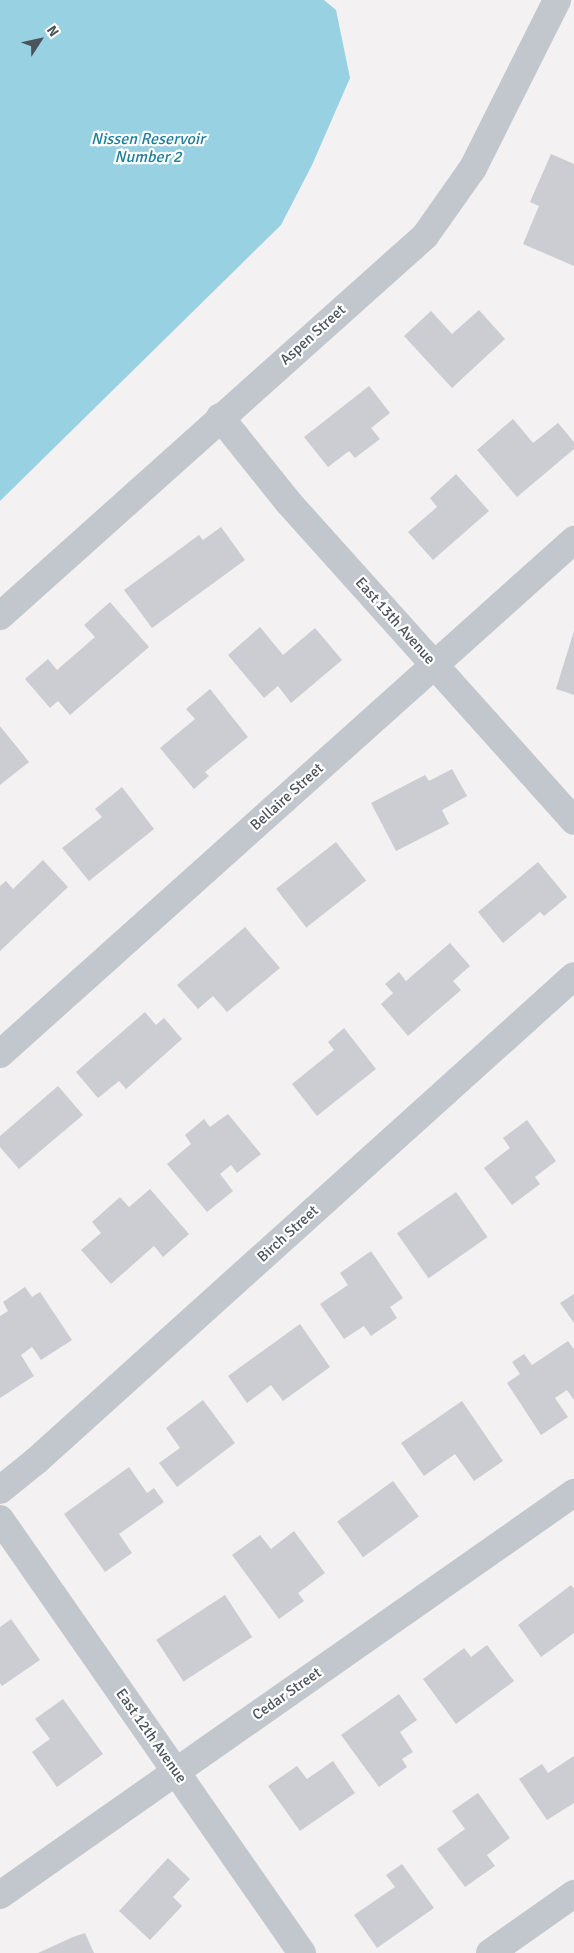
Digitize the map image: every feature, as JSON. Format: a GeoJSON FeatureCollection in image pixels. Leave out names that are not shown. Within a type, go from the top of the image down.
{"type":"FeatureCollection","features":[{"type":"Feature","properties":{"kind":"street","name":"Aspen Street"},"geometry":{"type":"LineString","coordinates":[[0,616],[220,417],[425,236],[473,168],[557,0]]}},
{"type":"Feature","properties":{"kind":"street","name":"East 13th Avenue"},"geometry":{"type":"LineString","coordinates":[[220,417],[289,503],[574,821]]}},
{"type":"Feature","properties":{"kind":"street","name":"Bellaire Street"},"geometry":{"type":"LineString","coordinates":[[0,1054],[574,540]]}},
{"type":"Feature","properties":{"kind":"street","name":"Birch Street"},"geometry":{"type":"LineString","coordinates":[[0,1490],[36,1461],[574,976]]}},
{"type":"Feature","properties":{"kind":"street","name":"Cedar Street"},"geometry":{"type":"LineString","coordinates":[[0,1895],[574,1493]]}},
{"type":"Feature","properties":{"kind":"street","name":"East 12th Avenue"},"geometry":{"type":"LineString","coordinates":[[0,1519],[302,1953]]}},
{"type":"Feature","properties":{"kind":"street"},"geometry":{"type":"LineString","coordinates":[[490,1953],[574,1894]]}},
{"type":"Feature","properties":{"kind":"water","name":"Nissen Reservoir Number 2"},"geometry":{"type":"Polygon","coordinates":[[[0,0],[324,0],[336,10],[350,78],[312,165],[281,225],[0,501],[0,0]]]}},
{"type":"Feature","properties":{"kind":"building"},"geometry":{"type":"Polygon","coordinates":[[[551,154],[574,164],[574,266],[523,244],[539,206],[530,202],[551,154]]]}},
{"type":"Feature","properties":{"kind":"building"},"geometry":{"type":"Polygon","coordinates":[[[479,310],[505,339],[452,388],[404,336],[431,311],[452,334],[479,310]]]}},
{"type":"Feature","properties":{"kind":"building"},"geometry":{"type":"Polygon","coordinates":[[[369,386],[390,413],[371,428],[380,439],[355,458],[349,451],[328,467],[304,437],[369,386]]]}},
{"type":"Feature","properties":{"kind":"building"},"geometry":{"type":"Polygon","coordinates":[[[513,419],[533,443],[558,423],[574,442],[574,449],[517,497],[477,450],[513,419]]]}},
{"type":"Feature","properties":{"kind":"building"},"geometry":{"type":"Polygon","coordinates":[[[456,474],[489,511],[433,560],[408,532],[437,507],[430,498],[456,474]]]}},
{"type":"Feature","properties":{"kind":"building"},"geometry":{"type":"Polygon","coordinates":[[[221,527],[245,560],[152,628],[124,590],[199,535],[203,540],[221,527]]]}},
{"type":"Feature","properties":{"kind":"building"},"geometry":{"type":"Polygon","coordinates":[[[110,602],[149,647],[70,715],[58,701],[50,708],[25,679],[48,659],[57,670],[95,637],[84,625],[110,602]]]}},
{"type":"Feature","properties":{"kind":"building"},"geometry":{"type":"Polygon","coordinates":[[[260,627],[283,655],[315,628],[342,660],[291,703],[278,686],[264,698],[228,655],[260,627]]]}},
{"type":"Feature","properties":{"kind":"building"},"geometry":{"type":"Polygon","coordinates":[[[574,631],[574,695],[556,689],[574,631]]]}},
{"type":"Feature","properties":{"kind":"building"},"geometry":{"type":"Polygon","coordinates":[[[210,689],[248,737],[205,772],[209,776],[194,789],[160,748],[195,719],[186,709],[210,689]]]}},
{"type":"Feature","properties":{"kind":"building"},"geometry":{"type":"Polygon","coordinates":[[[0,726],[29,762],[0,785],[0,726]]]}},
{"type":"Feature","properties":{"kind":"building"},"geometry":{"type":"Polygon","coordinates":[[[452,769],[467,796],[442,810],[449,824],[396,851],[371,803],[425,775],[429,781],[452,769]]]}},
{"type":"Feature","properties":{"kind":"building"},"geometry":{"type":"Polygon","coordinates":[[[122,787],[154,829],[89,881],[62,848],[102,817],[95,809],[122,787]]]}},
{"type":"Feature","properties":{"kind":"building"},"geometry":{"type":"Polygon","coordinates":[[[336,842],[366,881],[306,927],[276,889],[336,842]]]}},
{"type":"Feature","properties":{"kind":"building"},"geometry":{"type":"Polygon","coordinates":[[[43,860],[68,887],[0,951],[0,886],[6,881],[13,889],[43,860]]]}},
{"type":"Feature","properties":{"kind":"building"},"geometry":{"type":"Polygon","coordinates":[[[538,862],[567,897],[544,916],[540,912],[503,943],[478,912],[538,862]]]}},
{"type":"Feature","properties":{"kind":"building"},"geometry":{"type":"Polygon","coordinates":[[[245,927],[280,968],[227,1012],[213,996],[198,1009],[177,985],[245,927]]]}},
{"type":"Feature","properties":{"kind":"building"},"geometry":{"type":"Polygon","coordinates":[[[450,943],[470,966],[453,981],[461,990],[408,1036],[381,1004],[393,993],[385,984],[399,972],[406,981],[450,943]]]}},
{"type":"Feature","properties":{"kind":"building"},"geometry":{"type":"Polygon","coordinates":[[[145,1012],[156,1025],[164,1018],[182,1039],[126,1089],[119,1081],[98,1098],[76,1072],[145,1012]]]}},
{"type":"Feature","properties":{"kind":"building"},"geometry":{"type":"Polygon","coordinates":[[[344,1028],[376,1069],[317,1116],[292,1084],[334,1050],[328,1042],[344,1028]]]}},
{"type":"Feature","properties":{"kind":"building"},"geometry":{"type":"Polygon","coordinates":[[[58,1086],[83,1115],[19,1169],[0,1147],[0,1136],[58,1086]]]}},
{"type":"Feature","properties":{"kind":"building"},"geometry":{"type":"Polygon","coordinates":[[[228,1114],[261,1154],[237,1173],[231,1165],[220,1174],[233,1191],[207,1212],[167,1164],[191,1144],[185,1135],[204,1119],[210,1127],[228,1114]]]}},
{"type":"Feature","properties":{"kind":"building"},"geometry":{"type":"Polygon","coordinates":[[[527,1120],[556,1161],[535,1177],[540,1184],[512,1205],[484,1168],[510,1148],[503,1138],[527,1120]]]}},
{"type":"Feature","properties":{"kind":"building"},"geometry":{"type":"Polygon","coordinates":[[[150,1189],[189,1234],[163,1257],[154,1246],[111,1284],[81,1250],[101,1233],[92,1222],[120,1197],[129,1207],[150,1189]]]}},
{"type":"Feature","properties":{"kind":"building"},"geometry":{"type":"Polygon","coordinates":[[[456,1192],[488,1237],[429,1278],[397,1233],[456,1192]]]}},
{"type":"Feature","properties":{"kind":"building"},"geometry":{"type":"Polygon","coordinates":[[[371,1251],[403,1298],[390,1307],[397,1318],[371,1336],[364,1326],[344,1339],[320,1304],[348,1285],[340,1273],[371,1251]]]}},
{"type":"Feature","properties":{"kind":"building"},"geometry":{"type":"Polygon","coordinates":[[[25,1287],[32,1297],[40,1292],[72,1340],[41,1360],[32,1347],[21,1355],[34,1376],[0,1398],[0,1316],[8,1311],[3,1302],[25,1287]]]}},
{"type":"Feature","properties":{"kind":"building"},"geometry":{"type":"Polygon","coordinates":[[[574,1294],[574,1323],[560,1303],[574,1294]]]}},
{"type":"Feature","properties":{"kind":"building"},"geometry":{"type":"Polygon","coordinates":[[[300,1324],[330,1367],[283,1401],[271,1385],[247,1403],[228,1376],[300,1324]]]}},
{"type":"Feature","properties":{"kind":"building"},"geometry":{"type":"Polygon","coordinates":[[[568,1341],[574,1349],[574,1400],[567,1390],[555,1398],[568,1417],[541,1435],[507,1383],[520,1374],[512,1362],[524,1354],[532,1365],[568,1341]]]}},
{"type":"Feature","properties":{"kind":"building"},"geometry":{"type":"Polygon","coordinates":[[[203,1400],[235,1443],[177,1487],[159,1463],[180,1448],[166,1428],[203,1400]]]}},
{"type":"Feature","properties":{"kind":"building"},"geometry":{"type":"Polygon","coordinates":[[[462,1401],[503,1461],[474,1481],[455,1454],[424,1476],[401,1443],[462,1401]]]}},
{"type":"Feature","properties":{"kind":"building"},"geometry":{"type":"Polygon","coordinates":[[[129,1467],[147,1493],[154,1488],[164,1502],[119,1534],[132,1553],[105,1572],[64,1514],[129,1467]]]}},
{"type":"Feature","properties":{"kind":"building"},"geometry":{"type":"Polygon","coordinates":[[[393,1481],[419,1517],[363,1557],[337,1522],[393,1481]]]}},
{"type":"Feature","properties":{"kind":"building"},"geometry":{"type":"Polygon","coordinates":[[[294,1531],[325,1573],[298,1593],[304,1601],[279,1619],[232,1555],[260,1535],[271,1549],[294,1531]]]}},
{"type":"Feature","properties":{"kind":"building"},"geometry":{"type":"Polygon","coordinates":[[[571,1585],[574,1589],[574,1633],[541,1657],[518,1625],[571,1585]]]}},
{"type":"Feature","properties":{"kind":"building"},"geometry":{"type":"Polygon","coordinates":[[[225,1595],[252,1637],[183,1682],[156,1640],[225,1595]]]}},
{"type":"Feature","properties":{"kind":"building"},"geometry":{"type":"Polygon","coordinates":[[[11,1619],[40,1660],[2,1686],[0,1683],[0,1627],[11,1619]]]}},
{"type":"Feature","properties":{"kind":"building"},"geometry":{"type":"Polygon","coordinates":[[[487,1645],[514,1681],[456,1724],[423,1679],[464,1648],[471,1657],[487,1645]]]}},
{"type":"Feature","properties":{"kind":"building"},"geometry":{"type":"Polygon","coordinates":[[[399,1694],[417,1720],[400,1732],[413,1752],[402,1759],[407,1767],[379,1787],[341,1735],[399,1694]]]}},
{"type":"Feature","properties":{"kind":"building"},"geometry":{"type":"Polygon","coordinates":[[[63,1699],[103,1754],[57,1787],[32,1752],[50,1739],[35,1719],[63,1699]]]}},
{"type":"Feature","properties":{"kind":"building"},"geometry":{"type":"Polygon","coordinates":[[[574,1756],[574,1803],[547,1820],[519,1779],[542,1764],[548,1773],[574,1756]]]}},
{"type":"Feature","properties":{"kind":"building"},"geometry":{"type":"Polygon","coordinates":[[[333,1761],[355,1793],[300,1831],[268,1786],[297,1766],[307,1779],[333,1761]]]}},
{"type":"Feature","properties":{"kind":"building"},"geometry":{"type":"Polygon","coordinates":[[[478,1793],[510,1838],[487,1855],[495,1866],[465,1887],[437,1849],[465,1829],[452,1811],[478,1793]]]}},
{"type":"Feature","properties":{"kind":"building"},"geometry":{"type":"Polygon","coordinates":[[[168,1858],[190,1879],[173,1897],[182,1906],[150,1940],[119,1911],[168,1858]]]}},
{"type":"Feature","properties":{"kind":"building"},"geometry":{"type":"Polygon","coordinates":[[[402,1864],[434,1908],[377,1948],[354,1915],[395,1887],[386,1875],[402,1864]]]}},
{"type":"Feature","properties":{"kind":"building"},"geometry":{"type":"Polygon","coordinates":[[[85,1933],[94,1953],[38,1953],[73,1937],[85,1933]]]}}]}
